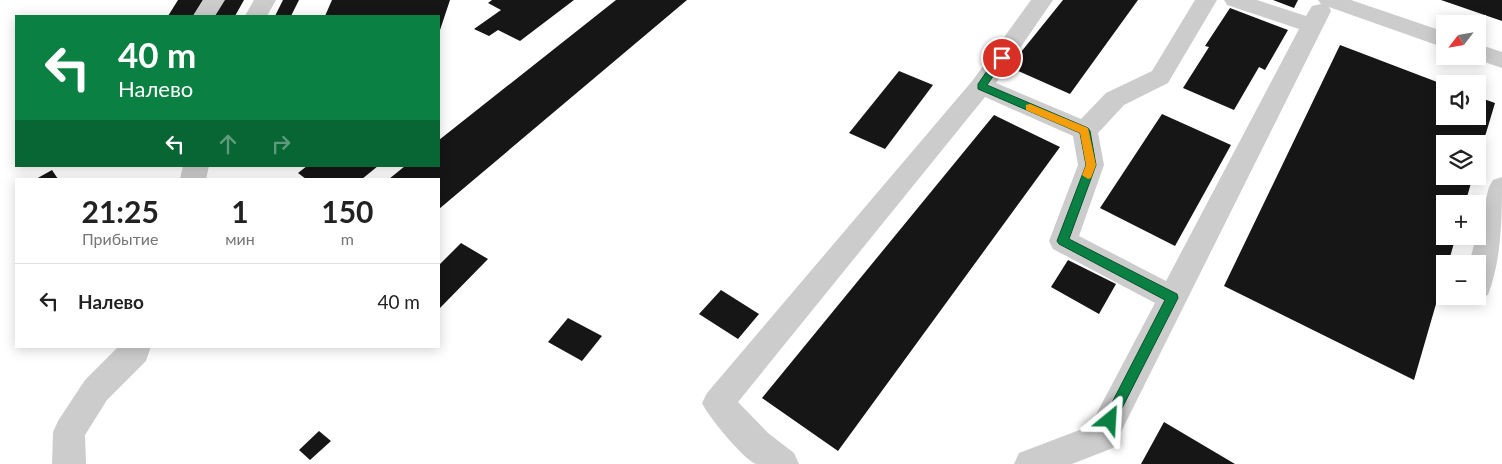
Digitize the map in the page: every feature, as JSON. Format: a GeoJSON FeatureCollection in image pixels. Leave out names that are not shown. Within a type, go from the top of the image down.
{"type":"FeatureCollection","features":[{"type":"Feature","properties":{"kind":"street"},"geometry":{"type":"LineString","coordinates":[[205,15],[214,0]]}},
{"type":"Feature","properties":{"kind":"street"},"geometry":{"type":"LineString","coordinates":[[257,15],[265,0]]}},
{"type":"Feature","properties":{"kind":"street"},"geometry":{"type":"LineString","coordinates":[[782,464],[756,444],[718,403],[981,86],[1042,0]]}},
{"type":"Feature","properties":{"kind":"street"},"geometry":{"type":"LineString","coordinates":[[1085,131],[1115,100],[1160,77],[1206,0]]}},
{"type":"Feature","properties":{"kind":"street"},"geometry":{"type":"LineString","coordinates":[[1234,0],[1312,26]]}},
{"type":"Feature","properties":{"kind":"street"},"geometry":{"type":"LineString","coordinates":[[1040,463],[1100,437],[1327,0],[1436,37]]}},
{"type":"Feature","properties":{"kind":"street"},"geometry":{"type":"LineString","coordinates":[[1486,55],[1502,60]]}},
{"type":"Feature","properties":{"kind":"street"},"geometry":{"type":"LineString","coordinates":[[981,86],[1085,131]]}},
{"type":"Feature","properties":{"kind":"street"},"geometry":{"type":"LineString","coordinates":[[1085,131],[1091,165],[1063,241],[1172,298]]}},
{"type":"Feature","properties":{"kind":"street"},"geometry":{"type":"LineString","coordinates":[[1486,255],[1502,187]]}},
{"type":"Feature","properties":{"kind":"street"},"geometry":{"type":"LineString","coordinates":[[70,464],[69,432],[96,390],[135,351],[136,348]]}},
{"type":"Feature","properties":{"kind":"building"},"geometry":{"type":"Polygon","coordinates":[[[178,0],[203,0],[194,15],[169,15],[178,0]]]}},
{"type":"Feature","properties":{"kind":"building"},"geometry":{"type":"Polygon","coordinates":[[[224,0],[244,0],[236,15],[215,15],[224,0]]]}},
{"type":"Feature","properties":{"kind":"building"},"geometry":{"type":"Polygon","coordinates":[[[283,0],[299,0],[292,15],[276,15],[283,0]]]}},
{"type":"Feature","properties":{"kind":"building"},"geometry":{"type":"Polygon","coordinates":[[[332,0],[450,0],[440,30],[440,15],[325,15],[332,0]]]}},
{"type":"Feature","properties":{"kind":"building"},"geometry":{"type":"Polygon","coordinates":[[[492,0],[574,0],[520,41],[498,30],[489,36],[474,29],[501,10],[488,3],[492,0]]]}},
{"type":"Feature","properties":{"kind":"building"},"geometry":{"type":"Polygon","coordinates":[[[616,0],[687,0],[440,208],[440,178],[390,178],[404,167],[440,167],[440,139],[616,0]]]}},
{"type":"Feature","properties":{"kind":"building"},"geometry":{"type":"Polygon","coordinates":[[[1063,0],[1138,0],[1070,94],[1009,67],[1063,0]]]}},
{"type":"Feature","properties":{"kind":"building"},"geometry":{"type":"Polygon","coordinates":[[[1273,0],[1298,0],[1294,8],[1273,0]]]}},
{"type":"Feature","properties":{"kind":"building"},"geometry":{"type":"Polygon","coordinates":[[[1441,0],[1502,0],[1502,21],[1441,0]]]}},
{"type":"Feature","properties":{"kind":"building"},"geometry":{"type":"Polygon","coordinates":[[[1230,8],[1288,30],[1265,70],[1259,67],[1234,110],[1183,88],[1209,47],[1205,46],[1230,8]]]}},
{"type":"Feature","properties":{"kind":"building"},"geometry":{"type":"Polygon","coordinates":[[[1340,45],[1436,82],[1436,125],[1486,125],[1486,100],[1495,103],[1485,135],[1436,135],[1436,185],[1470,185],[1468,195],[1436,195],[1436,245],[1453,245],[1451,255],[1436,255],[1436,304],[1414,380],[1224,286],[1340,45]]]}},
{"type":"Feature","properties":{"kind":"building"},"geometry":{"type":"Polygon","coordinates":[[[899,71],[933,85],[885,149],[849,133],[899,71]]]}},
{"type":"Feature","properties":{"kind":"building"},"geometry":{"type":"Polygon","coordinates":[[[1162,114],[1231,145],[1175,246],[1100,208],[1162,114]]]}},
{"type":"Feature","properties":{"kind":"building"},"geometry":{"type":"Polygon","coordinates":[[[994,115],[1060,147],[838,451],[762,398],[994,115]]]}},
{"type":"Feature","properties":{"kind":"building"},"geometry":{"type":"Polygon","coordinates":[[[306,167],[377,167],[363,178],[305,178],[298,173],[306,167]]]}},
{"type":"Feature","properties":{"kind":"building"},"geometry":{"type":"Polygon","coordinates":[[[52,170],[57,178],[38,178],[52,170]]]}},
{"type":"Feature","properties":{"kind":"building"},"geometry":{"type":"Polygon","coordinates":[[[461,243],[488,259],[440,308],[440,264],[461,243]]]}},
{"type":"Feature","properties":{"kind":"building"},"geometry":{"type":"Polygon","coordinates":[[[1068,260],[1116,284],[1099,314],[1051,287],[1068,260]]]}},
{"type":"Feature","properties":{"kind":"building"},"geometry":{"type":"Polygon","coordinates":[[[721,290],[759,314],[738,339],[699,314],[721,290]]]}},
{"type":"Feature","properties":{"kind":"building"},"geometry":{"type":"Polygon","coordinates":[[[568,318],[602,336],[582,361],[548,342],[568,318]]]}},
{"type":"Feature","properties":{"kind":"building"},"geometry":{"type":"Polygon","coordinates":[[[1164,422],[1235,464],[1141,464],[1164,422]]]}},
{"type":"Feature","properties":{"kind":"building"},"geometry":{"type":"Polygon","coordinates":[[[319,431],[331,441],[310,460],[299,450],[319,431]]]}},
{"type":"Feature","properties":{"kind":"slow traffic"},"geometry":{"type":"LineString","coordinates":[[1030,107],[1085,131],[1091,165],[1088,175]]}},
{"type":"Feature","properties":{"kind":"route"},"geometry":{"type":"LineString","coordinates":[[1002,58],[981,86],[1085,131],[1091,165],[1063,241],[1172,298],[1110,420]]}}]}
